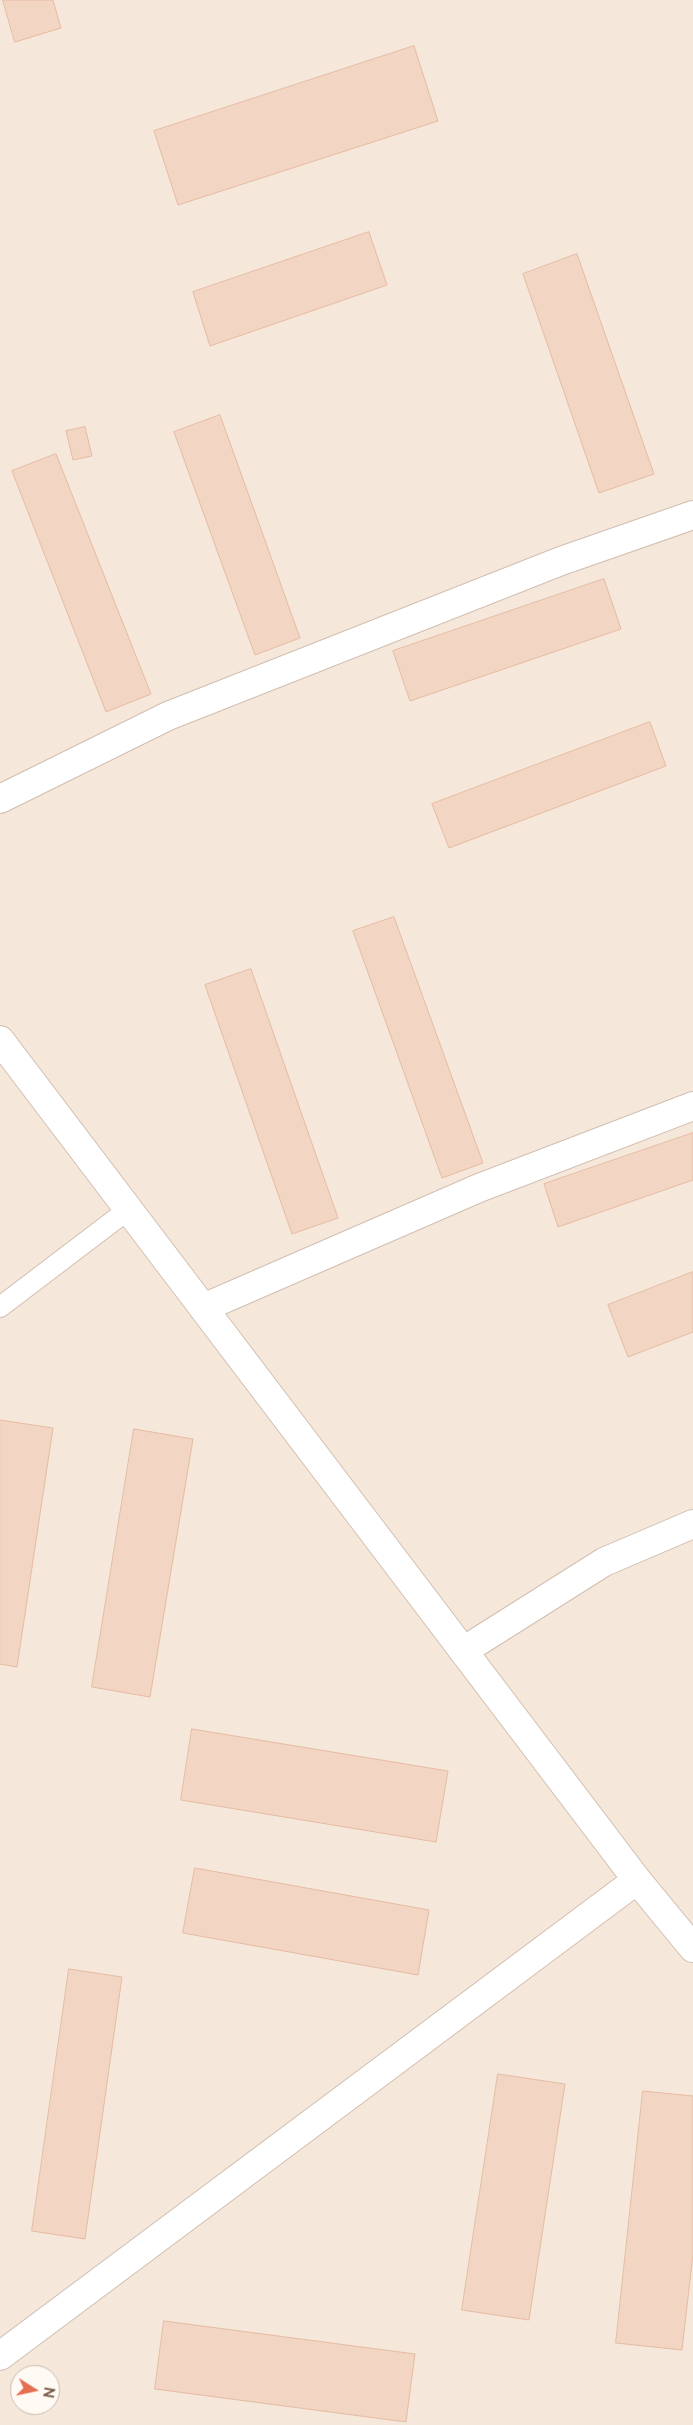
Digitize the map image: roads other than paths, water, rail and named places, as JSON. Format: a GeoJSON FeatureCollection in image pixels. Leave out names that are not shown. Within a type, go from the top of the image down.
{"type":"FeatureCollection","features":[{"type":"Feature","properties":{"kind":"street"},"geometry":{"type":"LineString","coordinates":[[0,799],[168,716],[561,561],[693,515]]}},
{"type":"Feature","properties":{"kind":"street"},"geometry":{"type":"LineString","coordinates":[[0,1040],[637,1880],[693,1948]]}},
{"type":"Feature","properties":{"kind":"street"},"geometry":{"type":"LineString","coordinates":[[203,1308],[479,1188],[693,1106]]}},
{"type":"Feature","properties":{"kind":"street"},"geometry":{"type":"LineString","coordinates":[[463,1651],[604,1562],[693,1524]]}},
{"type":"Feature","properties":{"kind":"street"},"geometry":{"type":"LineString","coordinates":[[0,2356],[637,1880]]}},
{"type":"Feature","properties":{"kind":"lane"},"geometry":{"type":"LineString","coordinates":[[0,1307],[129,1209]]}}]}
